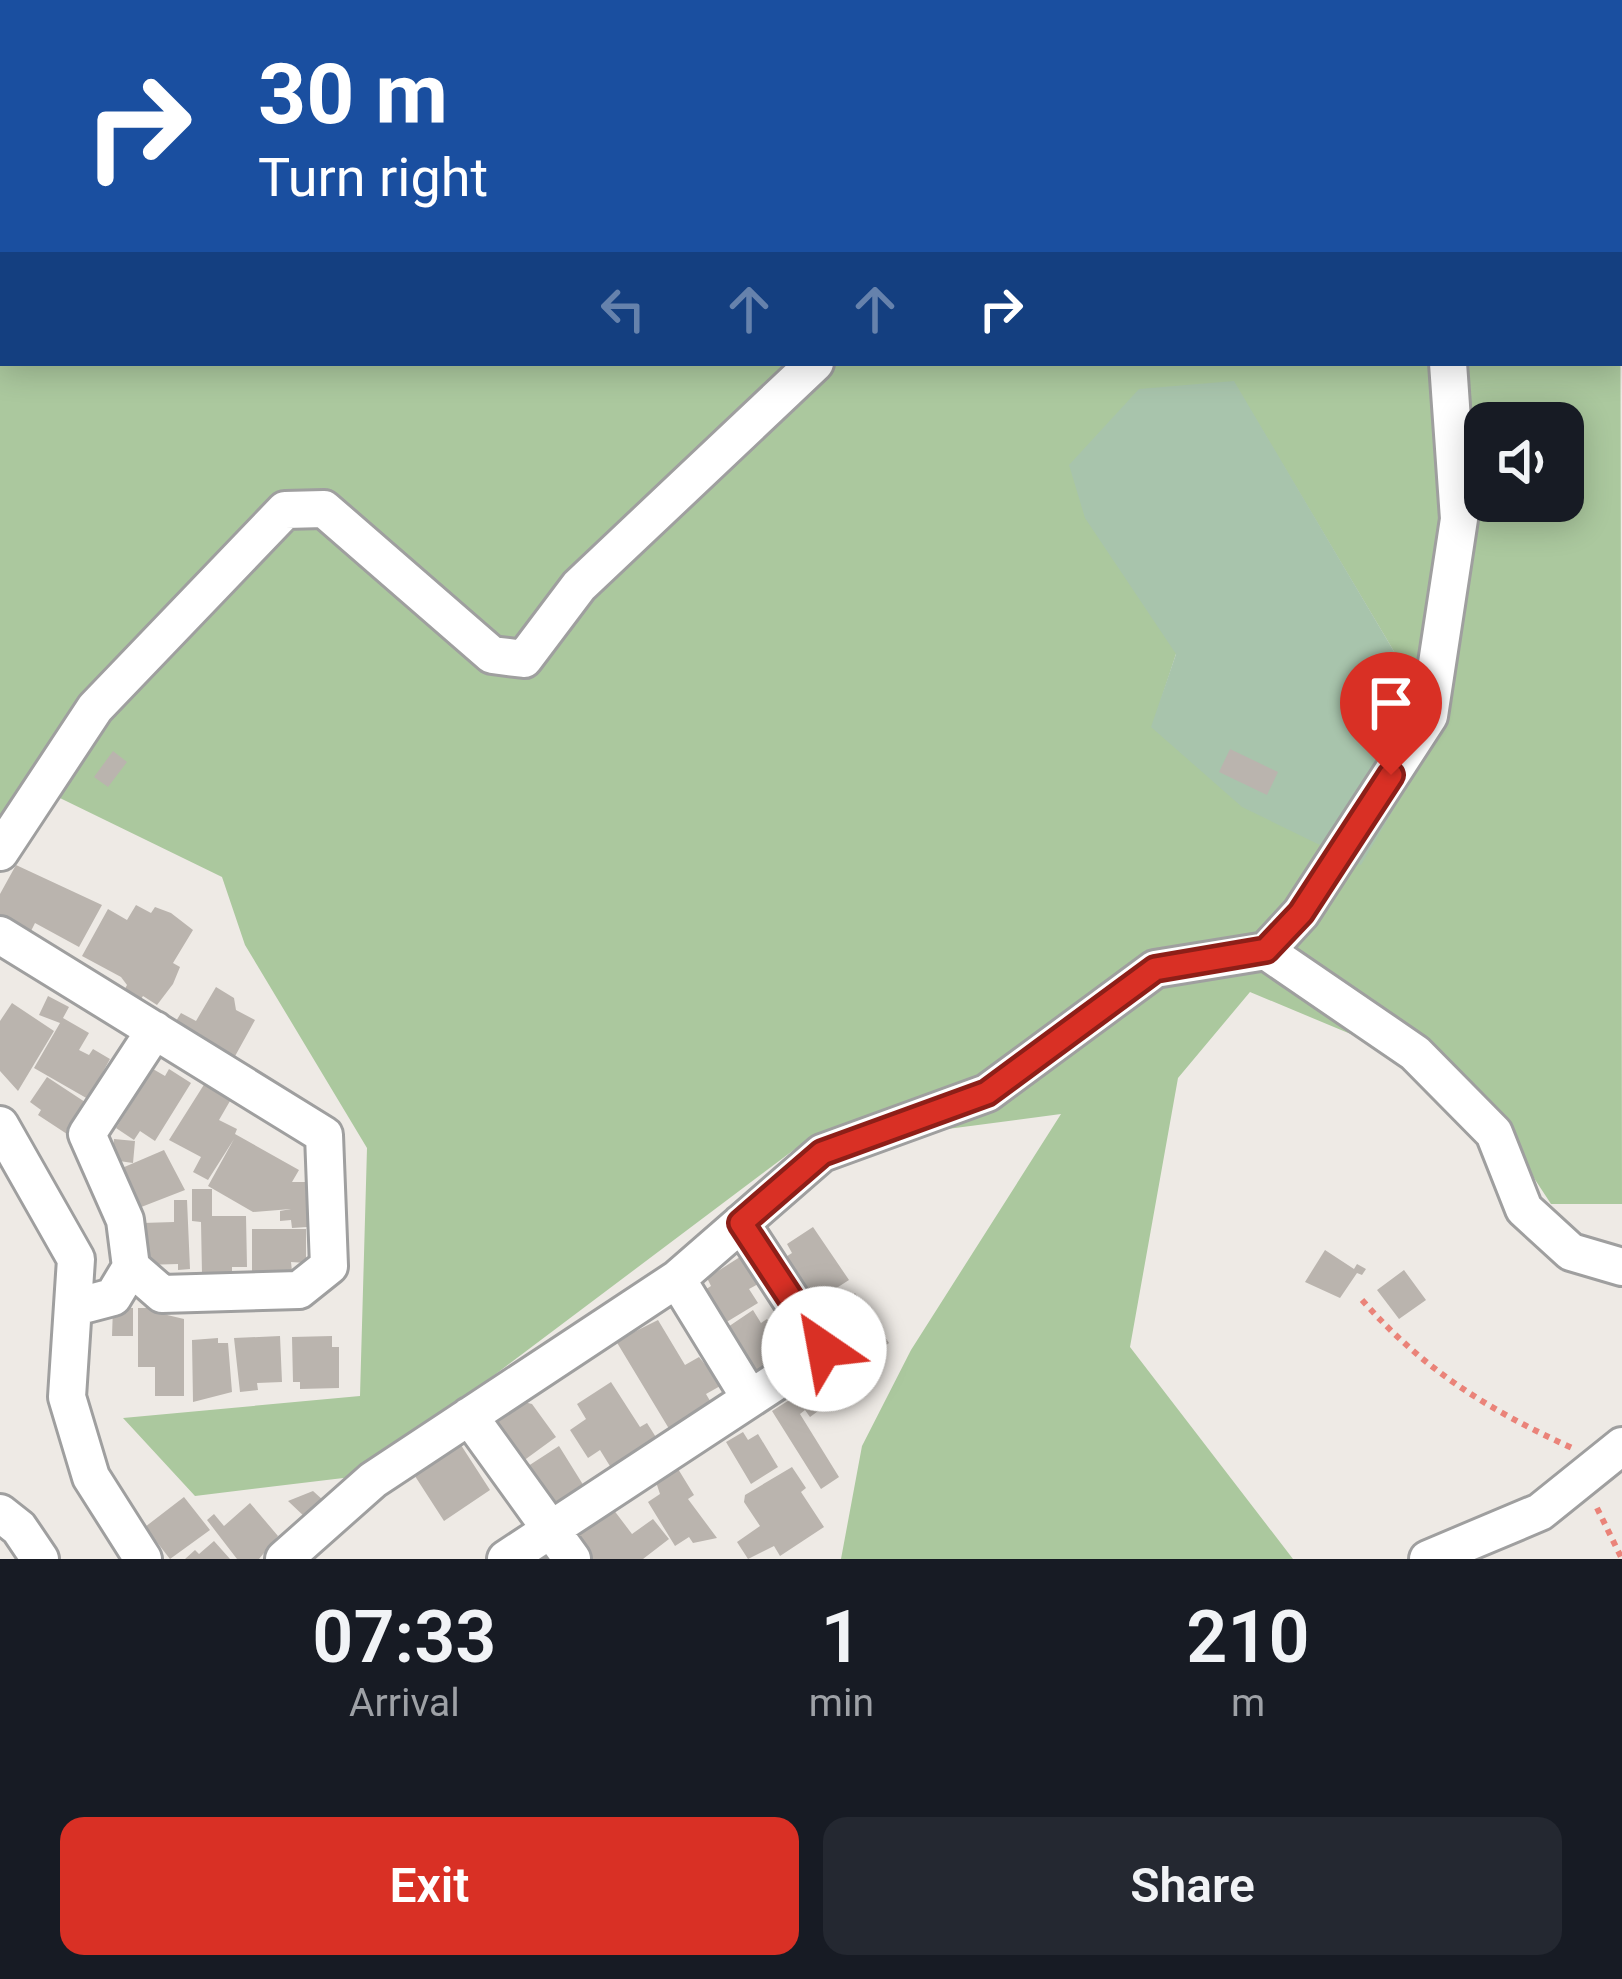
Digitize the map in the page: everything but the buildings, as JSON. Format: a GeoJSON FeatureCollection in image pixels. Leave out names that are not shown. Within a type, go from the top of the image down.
{"type":"FeatureCollection","features":[{"type":"Feature","properties":{"kind":"street"},"geometry":{"type":"LineString","coordinates":[[0,852],[95,708],[284,510],[324,509],[492,656],[524,659],[579,586],[812,366]]}},
{"type":"Feature","properties":{"kind":"street"},"geometry":{"type":"LineString","coordinates":[[284,1559],[373,1480],[677,1279],[822,1153],[987,1093],[1155,969],[1266,950],[1301,913],[1429,716],[1459,519],[1448,366]]}},
{"type":"Feature","properties":{"kind":"street"},"geometry":{"type":"LineString","coordinates":[[0,935],[324,1135],[329,1265],[298,1290],[162,1294],[131,1267]]}},
{"type":"Feature","properties":{"kind":"street"},"geometry":{"type":"LineString","coordinates":[[1266,950],[1415,1053],[1494,1133],[1524,1209],[1571,1252],[1622,1267]]}},
{"type":"Feature","properties":{"kind":"street"},"geometry":{"type":"LineString","coordinates":[[75,1307],[113,1297],[131,1267],[125,1220],[87,1134],[155,1030]]}},
{"type":"Feature","properties":{"kind":"street"},"geometry":{"type":"LineString","coordinates":[[0,1125],[19,1150],[76,1259],[67,1397],[91,1477],[142,1559]]}},
{"type":"Feature","properties":{"kind":"street"},"geometry":{"type":"LineString","coordinates":[[506,1559],[562,1545],[750,1398],[824,1349],[741,1223]]}},
{"type":"Feature","properties":{"kind":"street"},"geometry":{"type":"LineString","coordinates":[[677,1279],[750,1398]]}},
{"type":"Feature","properties":{"kind":"street"},"geometry":{"type":"LineString","coordinates":[[469,1416],[562,1545]]}},
{"type":"Feature","properties":{"kind":"street"},"geometry":{"type":"LineString","coordinates":[[1428,1559],[1540,1512],[1602,1462]]}},
{"type":"Feature","properties":{"kind":"street"},"geometry":{"type":"LineString","coordinates":[[0,1514],[20,1528],[40,1559]]}},
{"type":"Feature","properties":{"kind":"path"},"geometry":{"type":"LineString","coordinates":[[1362,1300],[1408,1352],[1456,1385],[1602,1462],[1622,1559]]}},
{"type":"Feature","properties":{"kind":"green space"},"geometry":{"type":"Polygon","coordinates":[[[0,366],[1620,366],[1622,1204],[1551,1204],[1473,1085],[1250,992],[1178,1078],[1130,1347],[1293,1559],[841,1559],[862,1446],[911,1350],[1061,1114],[795,1149],[360,1476],[195,1496],[123,1418],[360,1396],[367,1148],[245,945],[222,877],[25,781],[0,818],[0,366]],[[1233,381],[1176,654],[1152,727],[1448,700],[1405,670],[1233,381]]]}},
{"type":"Feature","properties":{"kind":"green space"},"geometry":{"type":"Polygon","coordinates":[[[1234,381],[1405,670],[1449,700],[1440,730],[1361,865],[1242,807],[1151,727],[1176,654],[1085,518],[1069,465],[1139,389],[1234,381]]]}},
{"type":"Feature","properties":{"kind":"route"},"geometry":{"type":"LineString","coordinates":[[824,1349],[741,1223],[822,1153],[987,1093],[1155,969],[1266,950],[1301,913],[1391,775]]}}]}
